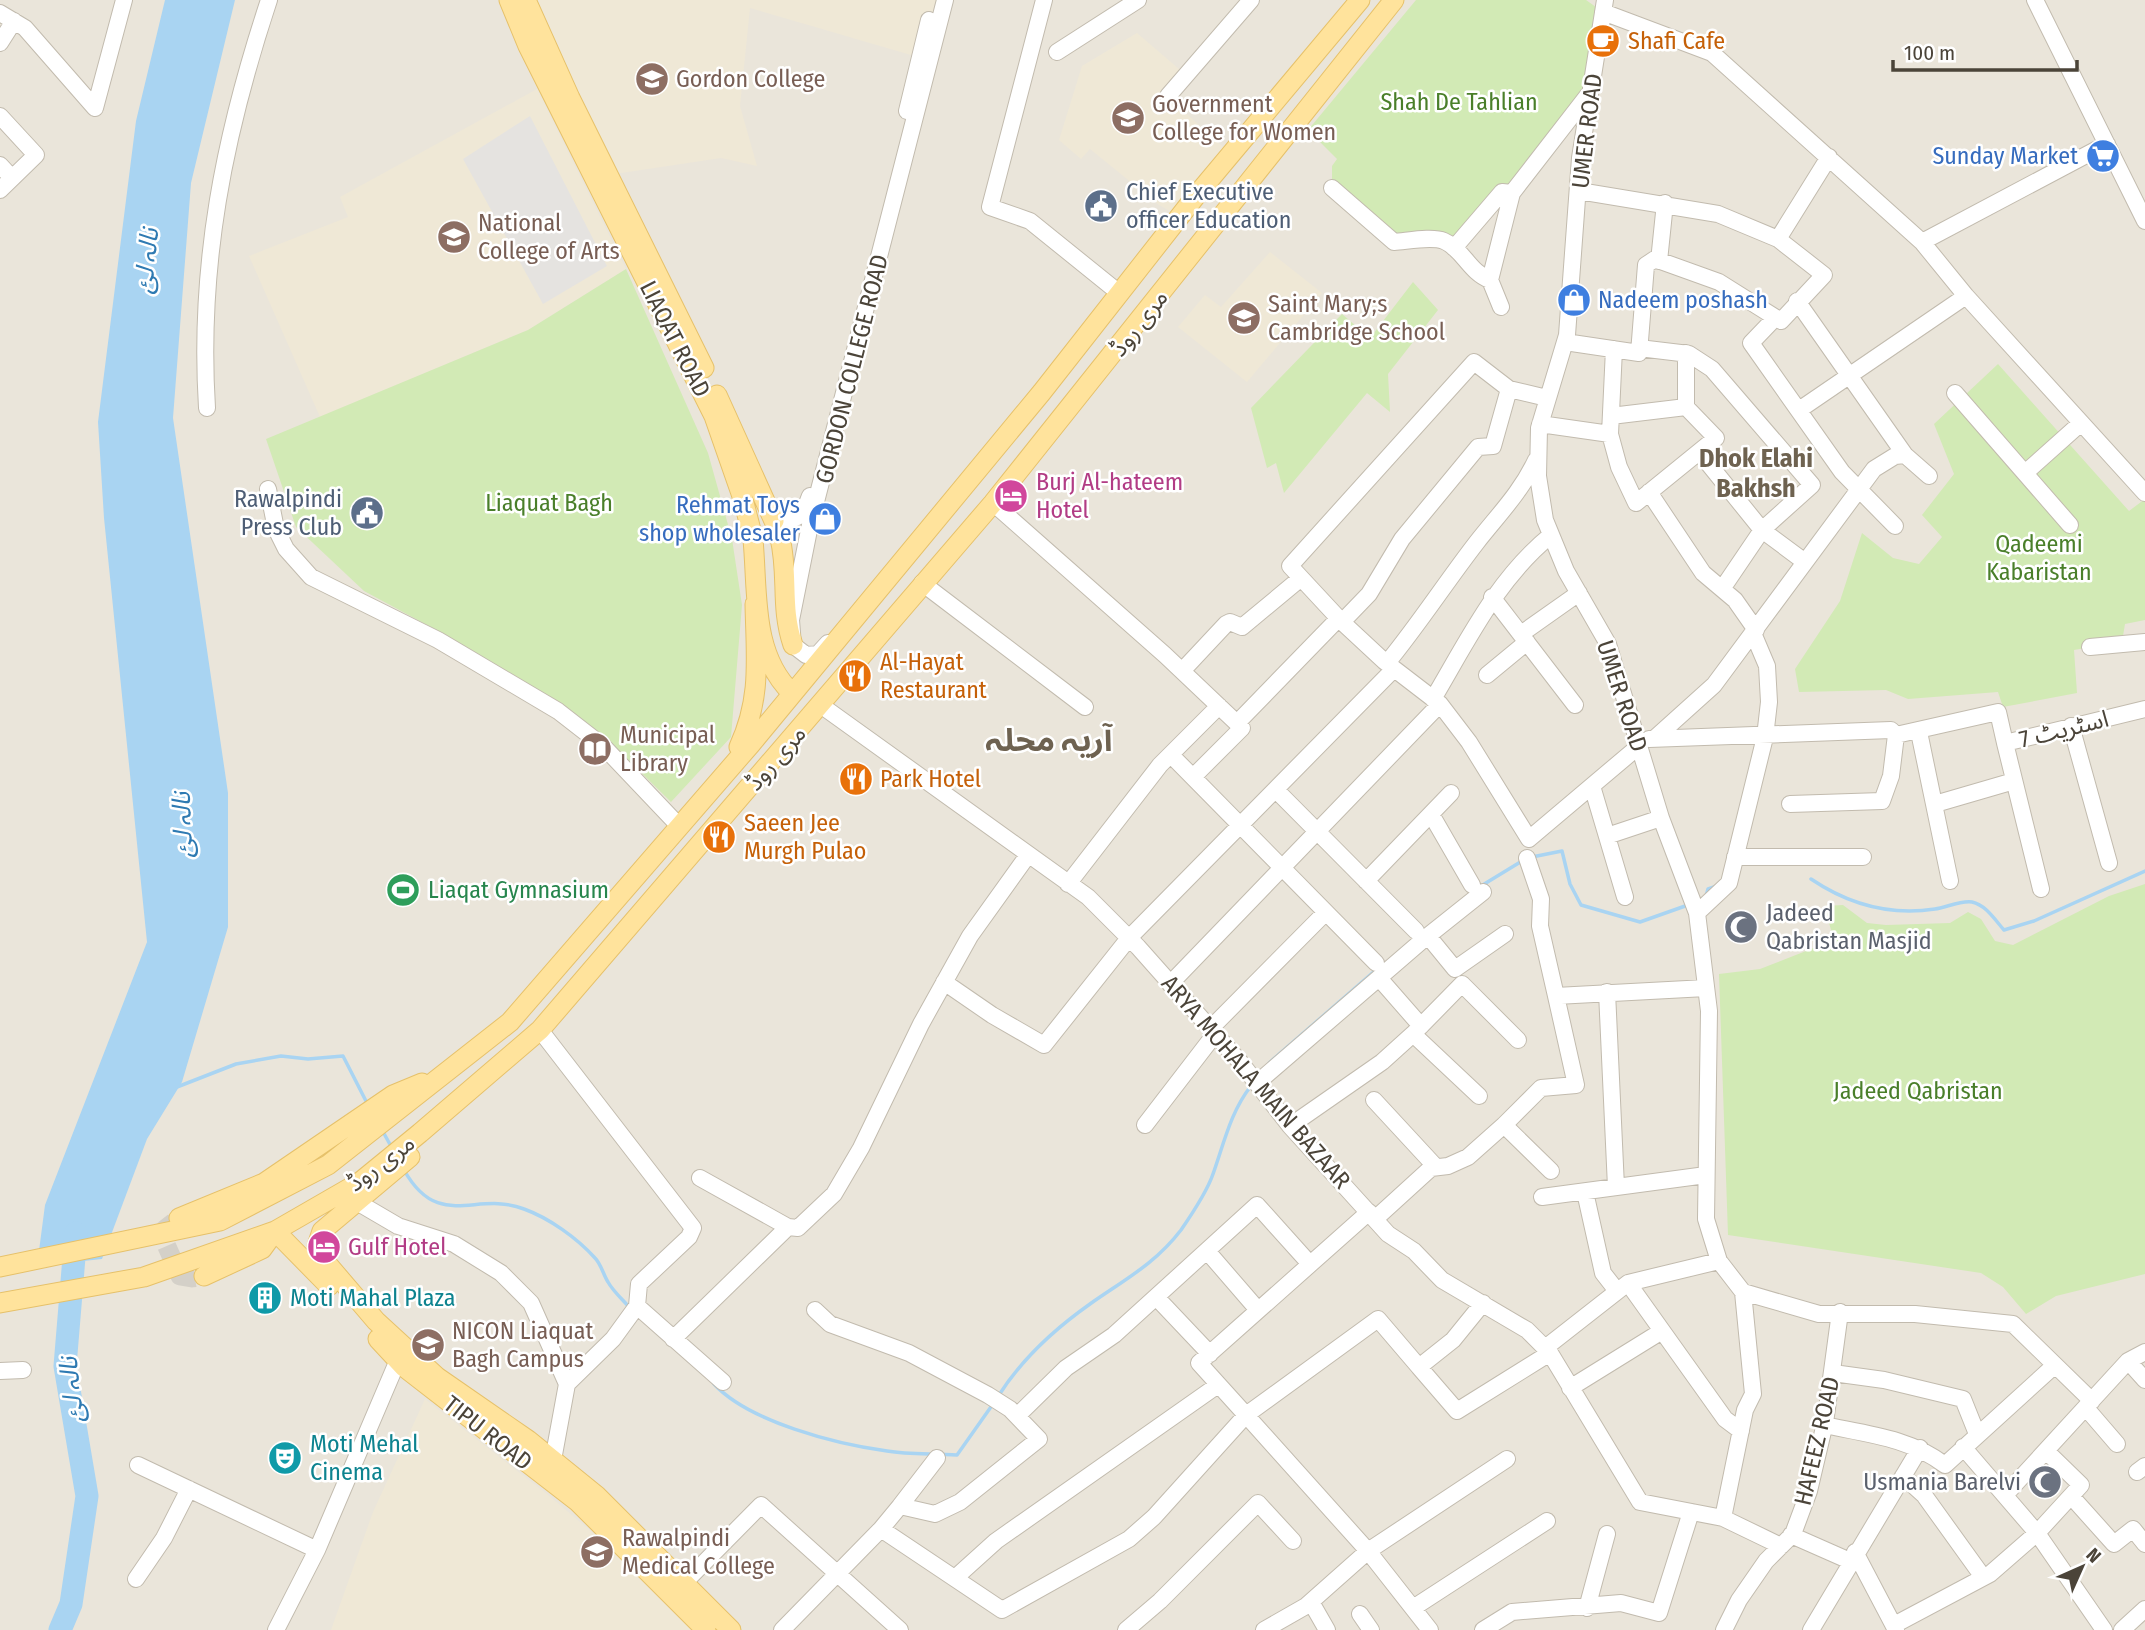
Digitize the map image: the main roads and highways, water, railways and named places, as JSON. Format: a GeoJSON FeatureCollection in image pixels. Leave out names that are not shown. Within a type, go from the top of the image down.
{"type":"FeatureCollection","features":[{"type":"Feature","properties":{"kind":"main road","name":"LIAQAT ROAD"},"geometry":{"type":"LineString","coordinates":[[509,0],[528,46],[713,416],[743,499],[752,537],[755,604],[766,649],[784,686],[792,693]]}},
{"type":"Feature","properties":{"kind":"main road","name":"LIAQAT ROAD"},"geometry":{"type":"LineString","coordinates":[[526,0],[570,98],[746,454],[778,530],[785,557],[783,609],[793,645]]}},
{"type":"Feature","properties":{"kind":"main road","name":"مری روڈ"},"geometry":{"type":"LineString","coordinates":[[6,1303],[131,1280],[275,1231],[383,1171],[424,1138],[453,1107],[540,1030],[822,706],[922,583],[993,503],[1394,0]]}},
{"type":"Feature","properties":{"kind":"main road","name":"مری روڈ"},"geometry":{"type":"LineString","coordinates":[[6,1266],[220,1221],[328,1165],[358,1130],[399,1101],[452,1070],[510,1022],[729,770],[1042,392],[1118,292],[1358,2]]}},
{"type":"Feature","properties":{"kind":"main road"},"geometry":{"type":"LineString","coordinates":[[1195,197],[1222,218]]}},
{"type":"Feature","properties":{"kind":"main road"},"geometry":{"type":"LineString","coordinates":[[752,537],[764,548],[777,544],[778,530]]}},
{"type":"Feature","properties":{"kind":"main road"},"geometry":{"type":"LineString","coordinates":[[729,770],[752,719],[756,701],[755,604]]}},
{"type":"Feature","properties":{"kind":"main road"},"geometry":{"type":"LineString","coordinates":[[179,1218],[264,1183],[358,1130]]}},
{"type":"Feature","properties":{"kind":"main road"},"geometry":{"type":"LineString","coordinates":[[383,1171],[357,1202],[322,1231],[317,1246],[326,1263],[376,1321],[437,1377],[553,1460],[597,1496],[731,1630]]}},
{"type":"Feature","properties":{"kind":"main road"},"geometry":{"type":"LineString","coordinates":[[204,1276],[256,1253],[275,1231]]}},
{"type":"Feature","properties":{"kind":"main road","name":"TIPU ROAD"},"geometry":{"type":"LineString","coordinates":[[275,1231],[398,1360],[578,1502],[706,1630]]}},
{"type":"Feature","properties":{"kind":"water"},"geometry":{"type":"Polygon","coordinates":[[[165,0],[235,0],[191,183],[173,418],[228,793],[228,927],[182,1082],[147,1139],[102,1259],[37,1266],[45,1205],[147,942],[104,518],[98,422],[136,121],[165,0]]]}},
{"type":"Feature","properties":{"kind":"waterway"},"geometry":{"type":"LineString","coordinates":[[1532,857],[1562,851],[1570,884],[1581,905],[1640,922],[1688,905]]}},
{"type":"Feature","properties":{"kind":"waterway"},"geometry":{"type":"LineString","coordinates":[[1481,886],[1522,861]]}},
{"type":"Feature","properties":{"kind":"waterway"},"geometry":{"type":"LineString","coordinates":[[1811,879],[1854,901],[1885,909],[1918,911],[1972,902],[1986,910],[2004,930],[2034,921],[2145,871]]}},
{"type":"Feature","properties":{"kind":"waterway"},"geometry":{"type":"LineString","coordinates":[[1706,896],[1708,889],[1717,886]]}},
{"type":"Feature","properties":{"kind":"waterway"},"geometry":{"type":"LineString","coordinates":[[1269,1063],[1377,969]]}},
{"type":"Feature","properties":{"kind":"waterway"},"geometry":{"type":"LineString","coordinates":[[177,1087],[236,1064],[281,1056],[308,1059],[343,1056],[368,1105]]}},
{"type":"Feature","properties":{"kind":"waterway"},"geometry":{"type":"LineString","coordinates":[[999,1395],[1018,1369],[1052,1334],[1077,1313],[1150,1262],[1181,1230],[1207,1188],[1233,1117],[1251,1086]]}},
{"type":"Feature","properties":{"kind":"waterway"},"geometry":{"type":"LineString","coordinates":[[382,1130],[392,1148]]}},
{"type":"Feature","properties":{"kind":"waterway"},"geometry":{"type":"LineString","coordinates":[[404,1170],[417,1189],[431,1200],[445,1205],[506,1204],[524,1209],[553,1223],[595,1258],[610,1285],[629,1307]]}},
{"type":"Feature","properties":{"kind":"waterway","name":"نالہ لئ"},"geometry":{"type":"LineString","coordinates":[[60,1630],[71,1604],[87,1496],[65,1366],[76,1233]]}},
{"type":"Feature","properties":{"kind":"waterway"},"geometry":{"type":"LineString","coordinates":[[714,1384],[729,1398],[749,1410],[794,1429],[843,1443],[904,1453],[957,1455],[993,1404]]}},
{"type":"Feature","properties":{"kind":"tunnel"},"geometry":{"type":"LineString","coordinates":[[174,1222],[165,1229],[164,1240],[180,1276],[204,1276]]}},
{"type":"Feature","properties":{"kind":"place","name":"Shafi Cafe"},"geometry":{"type":"Point","coordinates":[1603,41]}},
{"type":"Feature","properties":{"kind":"place","name":"Gordon College"},"geometry":{"type":"Point","coordinates":[652,79]}},
{"type":"Feature","properties":{"kind":"place","name":"Government College for Women"},"geometry":{"type":"Point","coordinates":[1128,118]}},
{"type":"Feature","properties":{"kind":"place","name":"Sunday Market"},"geometry":{"type":"Point","coordinates":[2103,156]}},
{"type":"Feature","properties":{"kind":"place","name":"Chief Executive officer Education"},"geometry":{"type":"Point","coordinates":[1101,206]}},
{"type":"Feature","properties":{"kind":"place","name":"National College of Arts"},"geometry":{"type":"Point","coordinates":[454,237]}},
{"type":"Feature","properties":{"kind":"place","name":"Nadeem poshash"},"geometry":{"type":"Point","coordinates":[1574,300]}},
{"type":"Feature","properties":{"kind":"place","name":"Saint Mary;s Cambridge School"},"geometry":{"type":"Point","coordinates":[1244,318]}},
{"type":"Feature","properties":{"kind":"place","name":"Burj Al-hateem Hotel"},"geometry":{"type":"Point","coordinates":[1011,496]}},
{"type":"Feature","properties":{"kind":"place","name":"Rawalpindi Press Club"},"geometry":{"type":"Point","coordinates":[367,513]}},
{"type":"Feature","properties":{"kind":"place","name":"Rehmat Toys shop wholesaler"},"geometry":{"type":"Point","coordinates":[825,519]}},
{"type":"Feature","properties":{"kind":"place","name":"Al-Hayat Restaurant"},"geometry":{"type":"Point","coordinates":[855,676]}},
{"type":"Feature","properties":{"kind":"place","name":"Municipal Library"},"geometry":{"type":"Point","coordinates":[595,749]}},
{"type":"Feature","properties":{"kind":"place","name":"Park Hotel"},"geometry":{"type":"Point","coordinates":[856,779]}},
{"type":"Feature","properties":{"kind":"place","name":"Saeen Jee Murgh Pulao"},"geometry":{"type":"Point","coordinates":[719,837]}},
{"type":"Feature","properties":{"kind":"place","name":"Liaqat Gymnasium"},"geometry":{"type":"Point","coordinates":[403,890]}},
{"type":"Feature","properties":{"kind":"place","name":"Jadeed Qabristan Masjid"},"geometry":{"type":"Point","coordinates":[1741,927]}},
{"type":"Feature","properties":{"kind":"place","name":"Gulf Hotel"},"geometry":{"type":"Point","coordinates":[324,1247]}},
{"type":"Feature","properties":{"kind":"place","name":"Moti Mahal Plaza"},"geometry":{"type":"Point","coordinates":[265,1298]}},
{"type":"Feature","properties":{"kind":"place","name":"NICON Liaquat Bagh Campus"},"geometry":{"type":"Point","coordinates":[428,1345]}},
{"type":"Feature","properties":{"kind":"place","name":"Moti Mehal Cinema"},"geometry":{"type":"Point","coordinates":[285,1458]}},
{"type":"Feature","properties":{"kind":"place","name":"Usmania Barelvi"},"geometry":{"type":"Point","coordinates":[2045,1482]}},
{"type":"Feature","properties":{"kind":"place","name":"Rawalpindi Medical College"},"geometry":{"type":"Point","coordinates":[597,1552]}},
{"type":"Feature","properties":{"kind":"district","name":"Dhok Elahi Bakhsh"},"geometry":{"type":"Point","coordinates":[1756,473]}},
{"type":"Feature","properties":{"kind":"district","name":"آریہ محلہ"},"geometry":{"type":"Point","coordinates":[1049,740]}},
{"type":"Feature","properties":{"kind":"park label","name":"Shah De Tahlian"},"geometry":{"type":"Point","coordinates":[1459,102]}},
{"type":"Feature","properties":{"kind":"park label","name":"Liaquat Bagh"},"geometry":{"type":"Point","coordinates":[549,503]}},
{"type":"Feature","properties":{"kind":"park label","name":"Qadeemi Kabaristan"},"geometry":{"type":"Point","coordinates":[2039,558]}},
{"type":"Feature","properties":{"kind":"park label","name":"Jadeed Qabristan"},"geometry":{"type":"Point","coordinates":[1918,1091]}}]}
